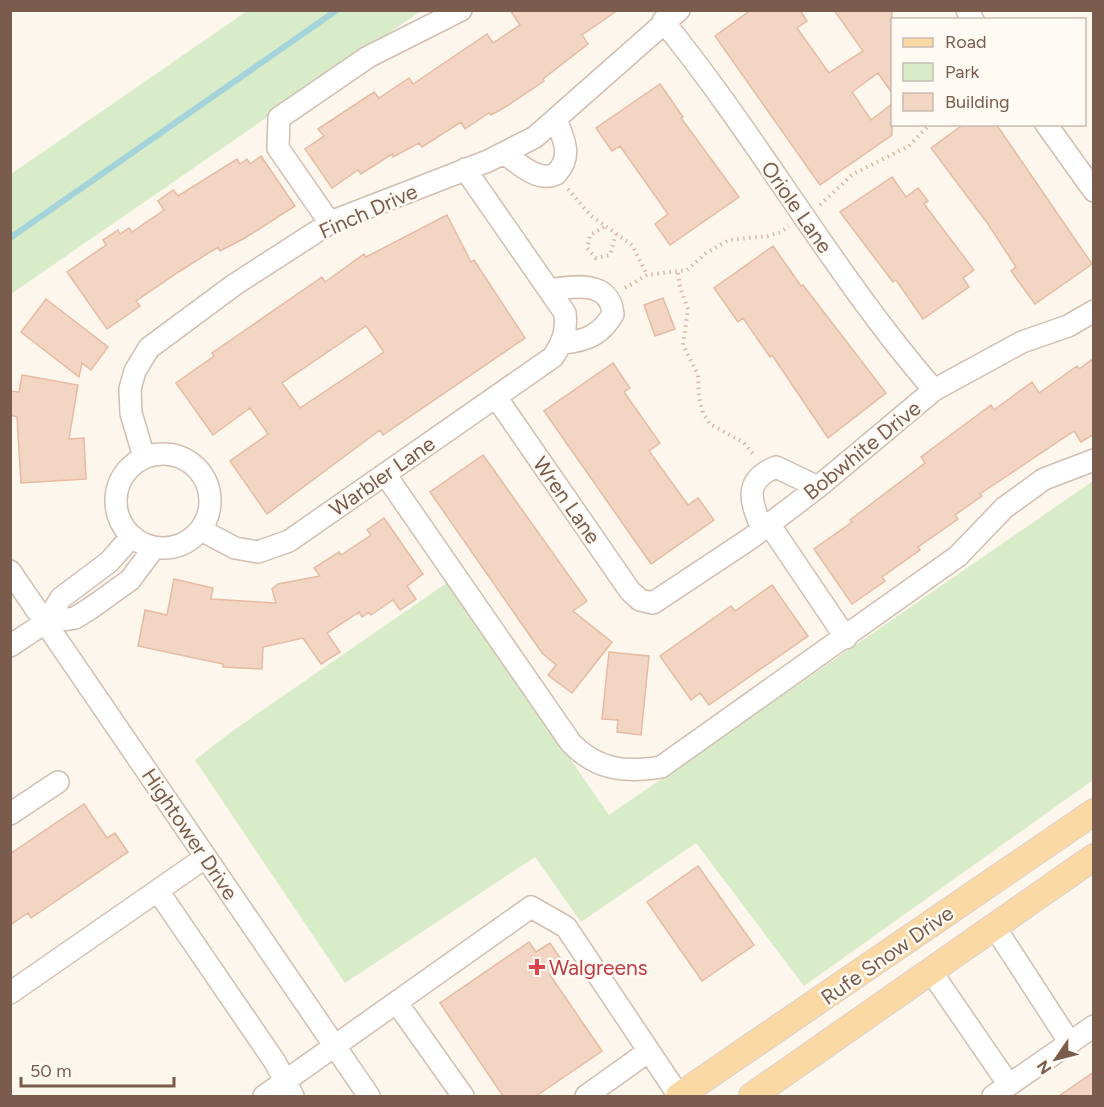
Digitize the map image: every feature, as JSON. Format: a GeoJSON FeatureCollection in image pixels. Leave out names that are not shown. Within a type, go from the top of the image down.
{"type":"FeatureCollection","features":[{"type":"Feature","properties":{"kind":"main road","name":"Rufe Snow Drive"},"geometry":{"type":"LineString","coordinates":[[679,1096],[1094,812]]}},
{"type":"Feature","properties":{"kind":"main road","name":"Rufe Snow Drive"},"geometry":{"type":"LineString","coordinates":[[752,1096],[1094,857]]}},
{"type":"Feature","properties":{"kind":"street"},"geometry":{"type":"LineString","coordinates":[[330,223],[278,148],[279,118],[368,57],[461,10]]}},
{"type":"Feature","properties":{"kind":"street","name":"Finch Drive"},"geometry":{"type":"LineString","coordinates":[[144,457],[131,413],[130,389],[135,372],[149,348],[234,285],[330,223],[465,170],[535,137],[671,16]]}},
{"type":"Feature","properties":{"kind":"street","name":"Oriole Lane"},"geometry":{"type":"LineString","coordinates":[[671,16],[803,216],[873,312],[934,390]]}},
{"type":"Feature","properties":{"kind":"street"},"geometry":{"type":"LineString","coordinates":[[504,153],[526,170],[542,176],[556,174],[567,158],[566,147],[556,119]]}},
{"type":"Feature","properties":{"kind":"street"},"geometry":{"type":"LineString","coordinates":[[1047,126],[1094,191]]}},
{"type":"Feature","properties":{"kind":"street"},"geometry":{"type":"LineString","coordinates":[[465,170],[564,313],[566,325],[558,350]]}},
{"type":"Feature","properties":{"kind":"street"},"geometry":{"type":"LineString","coordinates":[[549,290],[578,285],[593,288],[608,298],[613,314],[598,334],[558,350]]}},
{"type":"Feature","properties":{"kind":"street","name":"Bobwhite Drive"},"geometry":{"type":"LineString","coordinates":[[640,600],[653,603],[766,526],[818,487],[934,390],[1022,342],[1068,326],[1094,311]]}},
{"type":"Feature","properties":{"kind":"street","name":"Warbler Lane"},"geometry":{"type":"LineString","coordinates":[[201,530],[235,548],[258,552],[289,541],[496,397],[558,350]]}},
{"type":"Feature","properties":{"kind":"street","name":"Wren Lane"},"geometry":{"type":"LineString","coordinates":[[496,397],[630,591],[640,600]]}},
{"type":"Feature","properties":{"kind":"street"},"geometry":{"type":"LineString","coordinates":[[162,453],[179,456],[194,465],[205,479],[209,505],[201,530],[188,541],[172,548],[154,548],[132,536],[123,527],[116,511],[116,495],[120,479],[130,466],[144,457],[162,453]]}},
{"type":"Feature","properties":{"kind":"street"},"geometry":{"type":"LineString","coordinates":[[385,474],[571,743],[586,759],[610,768],[641,770],[661,767],[846,638],[958,556],[1004,508],[1044,479],[1094,460]]}},
{"type":"Feature","properties":{"kind":"street"},"geometry":{"type":"LineString","coordinates":[[818,487],[776,467],[765,472],[754,485],[751,499],[766,526],[846,638]]}},
{"type":"Feature","properties":{"kind":"street"},"geometry":{"type":"LineString","coordinates":[[10,646],[46,622],[61,597],[109,562],[132,536]]}},
{"type":"Feature","properties":{"kind":"street"},"geometry":{"type":"LineString","coordinates":[[46,622],[75,618],[91,608],[130,580],[154,548]]}},
{"type":"Feature","properties":{"kind":"street","name":"Hightower Drive"},"geometry":{"type":"LineString","coordinates":[[10,571],[369,1096]]}},
{"type":"Feature","properties":{"kind":"street"},"geometry":{"type":"LineString","coordinates":[[10,814],[57,782]]}},
{"type":"Feature","properties":{"kind":"street"},"geometry":{"type":"LineString","coordinates":[[10,993],[206,857]]}},
{"type":"Feature","properties":{"kind":"street"},"geometry":{"type":"LineString","coordinates":[[158,891],[275,1062],[288,1090]]}},
{"type":"Feature","properties":{"kind":"street"},"geometry":{"type":"LineString","coordinates":[[264,1096],[288,1090],[335,1047],[531,907],[566,927],[679,1096]]}},
{"type":"Feature","properties":{"kind":"street"},"geometry":{"type":"LineString","coordinates":[[994,926],[1070,1042]]}},
{"type":"Feature","properties":{"kind":"street"},"geometry":{"type":"LineString","coordinates":[[930,970],[1001,1091],[1094,1026]]}},
{"type":"Feature","properties":{"kind":"street"},"geometry":{"type":"LineString","coordinates":[[397,1003],[463,1096]]}},
{"type":"Feature","properties":{"kind":"street"},"geometry":{"type":"LineString","coordinates":[[586,1096],[649,1051]]}},
{"type":"Feature","properties":{"kind":"path"},"geometry":{"type":"LineString","coordinates":[[608,298],[647,275],[678,273],[687,270],[716,246],[729,240],[781,232],[822,203],[854,174],[909,146],[928,126]]}},
{"type":"Feature","properties":{"kind":"path"},"geometry":{"type":"LineString","coordinates":[[556,174],[581,206],[604,227],[632,245],[647,275]]}},
{"type":"Feature","properties":{"kind":"path"},"geometry":{"type":"LineString","coordinates":[[604,227],[590,235],[587,248],[596,258],[610,255],[616,234]]}},
{"type":"Feature","properties":{"kind":"path"},"geometry":{"type":"LineString","coordinates":[[678,273],[680,287],[688,309],[683,345],[698,375],[699,398],[703,413],[710,424],[749,446],[765,472]]}},
{"type":"Feature","properties":{"kind":"green space"},"geometry":{"type":"Polygon","coordinates":[[[247,11],[421,11],[11,294],[11,174],[247,11]]]}},
{"type":"Feature","properties":{"kind":"green space"},"geometry":{"type":"Polygon","coordinates":[[[1093,481],[1093,780],[804,986],[696,843],[581,922],[535,857],[345,983],[195,760],[231,732],[448,582],[609,815],[1093,481]]]}},
{"type":"Feature","properties":{"kind":"building"},"geometry":{"type":"Polygon","coordinates":[[[510,10],[618,10],[582,35],[588,44],[543,79],[544,81],[507,106],[491,115],[489,113],[465,129],[461,122],[422,147],[419,143],[393,157],[392,154],[361,174],[358,170],[332,188],[305,149],[324,136],[318,129],[374,92],[379,98],[409,78],[413,84],[487,34],[493,43],[520,25],[510,10]]]}},
{"type":"Feature","properties":{"kind":"building"},"geometry":{"type":"Polygon","coordinates":[[[751,10],[800,10],[807,21],[797,28],[829,73],[863,51],[834,10],[892,10],[891,92],[878,73],[852,92],[871,120],[891,105],[892,135],[820,185],[715,36],[751,10]]]}},
{"type":"Feature","properties":{"kind":"building"},"geometry":{"type":"Polygon","coordinates":[[[660,84],[683,117],[681,118],[739,197],[670,245],[655,224],[668,214],[620,146],[612,151],[596,128],[660,84]]]}},
{"type":"Feature","properties":{"kind":"building"},"geometry":{"type":"Polygon","coordinates":[[[961,126],[997,126],[1092,264],[1035,304],[1011,271],[1016,267],[988,224],[931,148],[961,126]]]}},
{"type":"Feature","properties":{"kind":"building"},"geometry":{"type":"Polygon","coordinates":[[[261,156],[295,206],[245,238],[220,251],[218,247],[180,271],[136,301],[140,306],[107,329],[67,272],[106,245],[103,240],[118,230],[120,234],[129,228],[132,232],[164,210],[158,201],[173,190],[178,196],[237,159],[240,164],[247,159],[250,164],[261,156]]]}},
{"type":"Feature","properties":{"kind":"building"},"geometry":{"type":"Polygon","coordinates":[[[892,177],[906,197],[918,188],[928,201],[924,204],[974,270],[963,278],[969,287],[923,319],[896,280],[893,282],[840,212],[892,177]]]}},
{"type":"Feature","properties":{"kind":"building"},"geometry":{"type":"Polygon","coordinates":[[[447,215],[471,262],[474,260],[525,338],[383,435],[380,430],[267,514],[230,461],[268,434],[250,408],[213,435],[176,383],[214,356],[212,353],[322,277],[325,282],[364,254],[366,257],[447,215]],[[366,326],[282,383],[300,408],[384,352],[366,326]]]}},
{"type":"Feature","properties":{"kind":"building"},"geometry":{"type":"Polygon","coordinates":[[[773,246],[801,286],[803,285],[886,393],[828,438],[772,355],[770,357],[743,318],[738,322],[714,288],[773,246]]]}},
{"type":"Feature","properties":{"kind":"building"},"geometry":{"type":"Polygon","coordinates":[[[663,298],[675,329],[655,336],[644,305],[663,298]]]}},
{"type":"Feature","properties":{"kind":"building"},"geometry":{"type":"Polygon","coordinates":[[[46,299],[108,347],[91,370],[82,363],[79,377],[21,332],[46,299]]]}},
{"type":"Feature","properties":{"kind":"building"},"geometry":{"type":"Polygon","coordinates":[[[1094,358],[1094,434],[1081,442],[1074,431],[980,494],[982,496],[955,515],[958,519],[918,547],[920,550],[882,577],[885,581],[852,604],[814,549],[852,522],[850,520],[925,463],[921,457],[991,405],[994,410],[1032,382],[1039,393],[1077,366],[1079,369],[1094,358]]]}},
{"type":"Feature","properties":{"kind":"building"},"geometry":{"type":"Polygon","coordinates":[[[613,363],[630,388],[624,392],[660,443],[649,451],[688,505],[698,498],[714,520],[651,564],[544,411],[613,363]]]}},
{"type":"Feature","properties":{"kind":"building"},"geometry":{"type":"Polygon","coordinates":[[[22,375],[78,385],[69,439],[84,438],[86,479],[21,483],[17,417],[10,415],[10,391],[19,392],[22,375]]]}},
{"type":"Feature","properties":{"kind":"building"},"geometry":{"type":"Polygon","coordinates":[[[483,455],[587,601],[573,611],[612,642],[572,693],[548,675],[556,665],[542,653],[430,492],[483,455]]]}},
{"type":"Feature","properties":{"kind":"building"},"geometry":{"type":"Polygon","coordinates":[[[384,518],[423,574],[407,586],[416,599],[400,610],[393,600],[371,615],[369,612],[362,617],[359,612],[327,633],[340,652],[321,664],[303,638],[263,647],[262,669],[223,667],[223,664],[138,646],[145,610],[167,615],[174,579],[213,588],[211,599],[276,603],[272,589],[278,584],[320,576],[314,568],[339,552],[341,555],[371,535],[367,530],[384,518]]]}},
{"type":"Feature","properties":{"kind":"building"},"geometry":{"type":"Polygon","coordinates":[[[772,585],[808,636],[709,705],[700,693],[691,700],[660,656],[731,606],[735,611],[772,585]]]}},
{"type":"Feature","properties":{"kind":"building"},"geometry":{"type":"Polygon","coordinates":[[[609,652],[649,656],[641,735],[617,732],[618,720],[602,719],[609,652]]]}},
{"type":"Feature","properties":{"kind":"building"},"geometry":{"type":"Polygon","coordinates":[[[84,804],[107,838],[115,833],[128,852],[31,918],[28,913],[10,925],[10,854],[84,804]]]}},
{"type":"Feature","properties":{"kind":"building"},"geometry":{"type":"Polygon","coordinates":[[[698,866],[754,945],[702,981],[647,902],[698,866]]]}},
{"type":"Feature","properties":{"kind":"building","name":"Walgreens"},"geometry":{"type":"Polygon","coordinates":[[[529,942],[536,952],[550,943],[565,965],[550,975],[602,1051],[536,1096],[503,1096],[440,1003],[529,942]]]}},
{"type":"Feature","properties":{"kind":"building"},"geometry":{"type":"Polygon","coordinates":[[[1094,1072],[1094,1096],[1059,1096],[1094,1072]]]}},
{"type":"Feature","properties":{"kind":"waterway"},"geometry":{"type":"LineString","coordinates":[[10,238],[337,10]]}},
{"type":"Feature","properties":{"kind":"place","name":"Walgreens"},"geometry":{"type":"Point","coordinates":[537,967]}}]}
